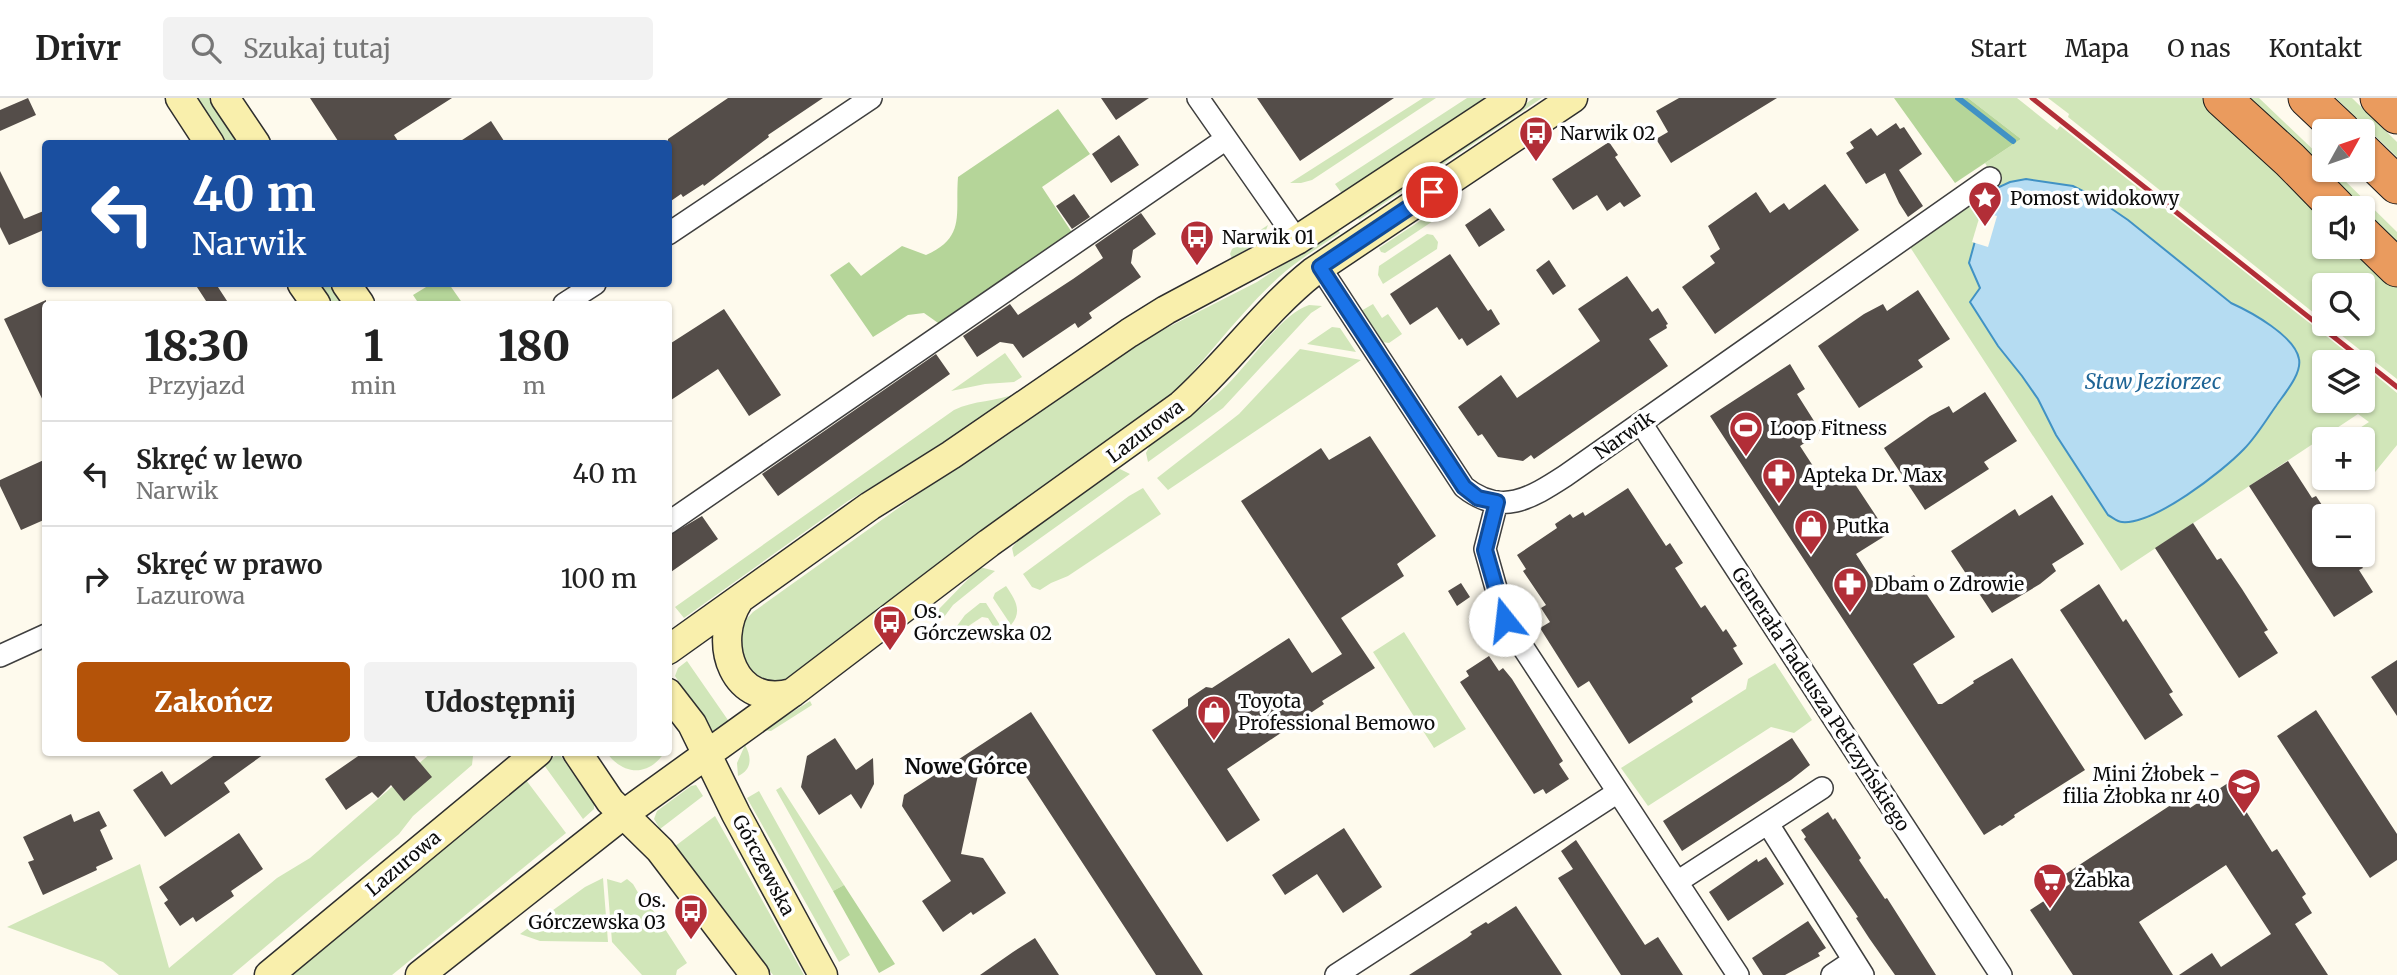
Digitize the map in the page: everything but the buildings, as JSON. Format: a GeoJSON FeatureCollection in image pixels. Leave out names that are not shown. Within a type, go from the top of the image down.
{"type":"FeatureCollection","features":[{"type":"Feature","properties":{"kind":"highway"},"geometry":{"type":"LineString","coordinates":[[2222,98],[2325,196]]}},
{"type":"Feature","properties":{"kind":"highway"},"geometry":{"type":"LineString","coordinates":[[2307,98],[2329,119]]}},
{"type":"Feature","properties":{"kind":"highway"},"geometry":{"type":"LineString","coordinates":[[2379,98],[2397,115]]}},
{"type":"Feature","properties":{"kind":"highway"},"geometry":{"type":"LineString","coordinates":[[2375,164],[2397,186]]}},
{"type":"Feature","properties":{"kind":"highway"},"geometry":{"type":"LineString","coordinates":[[2375,247],[2397,268]]}},
{"type":"Feature","properties":{"kind":"main road"},"geometry":{"type":"LineString","coordinates":[[180,98],[207,140]]}},
{"type":"Feature","properties":{"kind":"main road"},"geometry":{"type":"LineString","coordinates":[[225,98],[253,140]]}},
{"type":"Feature","properties":{"kind":"main road"},"geometry":{"type":"LineString","coordinates":[[672,647],[870,506],[951,455],[1129,333],[1166,310],[1297,240],[1512,98]]}},
{"type":"Feature","properties":{"kind":"main road","name":"Lazurowa"},"geometry":{"type":"LineString","coordinates":[[624,814],[792,693],[989,543],[1181,405],[1204,385],[1273,307],[1320,267],[1573,98]]}},
{"type":"Feature","properties":{"kind":"main road"},"geometry":{"type":"LineString","coordinates":[[739,600],[732,610],[726,639],[727,656],[732,666],[756,691],[775,696],[792,693]]}},
{"type":"Feature","properties":{"kind":"main road","name":"Górczewska"},"geometry":{"type":"LineString","coordinates":[[672,698],[692,724],[736,814],[824,975]]}},
{"type":"Feature","properties":{"kind":"main road","name":"Lazurowa"},"geometry":{"type":"LineString","coordinates":[[269,975],[533,756]]}},
{"type":"Feature","properties":{"kind":"main road"},"geometry":{"type":"LineString","coordinates":[[580,756],[610,801],[660,850],[755,975]]}},
{"type":"Feature","properties":{"kind":"main road"},"geometry":{"type":"LineString","coordinates":[[420,975],[624,814]]}},
{"type":"Feature","properties":{"kind":"street"},"geometry":{"type":"LineString","coordinates":[[672,231],[871,98]]}},
{"type":"Feature","properties":{"kind":"street"},"geometry":{"type":"LineString","coordinates":[[1198,98],[1297,240]]}},
{"type":"Feature","properties":{"kind":"street"},"geometry":{"type":"LineString","coordinates":[[672,520],[1226,139]]}},
{"type":"Feature","properties":{"kind":"street","name":"Narwik"},"geometry":{"type":"LineString","coordinates":[[1497,502],[1515,502],[1532,497],[1641,424],[1990,178]]}},
{"type":"Feature","properties":{"kind":"street"},"geometry":{"type":"LineString","coordinates":[[1320,267],[1464,487],[1478,498],[1497,502],[1485,550],[1505,620],[1738,975]]}},
{"type":"Feature","properties":{"kind":"street"},"geometry":{"type":"LineString","coordinates":[[569,301],[590,287]]}},
{"type":"Feature","properties":{"kind":"street","name":"Generała Tadeusza Pełczyńskiego"},"geometry":{"type":"LineString","coordinates":[[1641,424],[2001,975]]}},
{"type":"Feature","properties":{"kind":"street"},"geometry":{"type":"LineString","coordinates":[[0,656],[42,637]]}},
{"type":"Feature","properties":{"kind":"street"},"geometry":{"type":"LineString","coordinates":[[1676,882],[1822,788]]}},
{"type":"Feature","properties":{"kind":"street"},"geometry":{"type":"LineString","coordinates":[[1336,975],[1618,792]]}},
{"type":"Feature","properties":{"kind":"street"},"geometry":{"type":"LineString","coordinates":[[1768,824],[1858,968],[1832,975]]}},
{"type":"Feature","properties":{"kind":"green space"},"geometry":{"type":"Polygon","coordinates":[[[196,98],[209,98],[238,140],[224,140],[196,98]]]}},
{"type":"Feature","properties":{"kind":"green space"},"geometry":{"type":"Polygon","coordinates":[[[1423,98],[1436,98],[1312,180],[1290,183],[1423,98]]]}},
{"type":"Feature","properties":{"kind":"green space"},"geometry":{"type":"Polygon","coordinates":[[[1467,98],[1489,98],[1343,195],[1335,184],[1467,98]]]}},
{"type":"Feature","properties":{"kind":"green space"},"geometry":{"type":"Polygon","coordinates":[[[1534,98],[1542,98],[1359,220],[1357,216],[1534,98]]]}},
{"type":"Feature","properties":{"kind":"green space"},"geometry":{"type":"Polygon","coordinates":[[[1894,98],[1968,98],[2021,139],[1955,183],[1894,98]]]}},
{"type":"Feature","properties":{"kind":"green space","name":"Staw Jeziorzec"},"geometry":{"type":"Polygon","coordinates":[[[1968,98],[2017,98],[2057,130],[2060,126],[2312,325],[2312,336],[2326,336],[2344,350],[2312,350],[2312,413],[2375,413],[2375,375],[2397,393],[2397,445],[2375,472],[2375,427],[2361,427],[2369,422],[2358,414],[2338,427],[2312,427],[2312,444],[2121,571],[1910,247],[1999,185],[1985,163],[2021,139],[1968,98]]]}},
{"type":"Feature","properties":{"kind":"green space"},"geometry":{"type":"Polygon","coordinates":[[[2048,98],[2202,98],[2312,203],[2312,259],[2368,259],[2397,288],[2397,379],[2375,362],[2375,350],[2360,350],[2342,336],[2375,336],[2375,273],[2312,273],[2312,311],[2068,117],[2069,114],[2048,98]]]}},
{"type":"Feature","properties":{"kind":"green space"},"geometry":{"type":"Polygon","coordinates":[[[2245,98],[2259,98],[2312,149],[2312,163],[2245,98]]]}},
{"type":"Feature","properties":{"kind":"green space"},"geometry":{"type":"Polygon","coordinates":[[[2336,98],[2352,98],[2373,119],[2358,119],[2336,98]]]}},
{"type":"Feature","properties":{"kind":"green space"},"geometry":{"type":"Polygon","coordinates":[[[1058,109],[1090,154],[1042,187],[1073,234],[941,325],[924,313],[908,315],[873,337],[830,275],[849,262],[861,276],[902,246],[926,255],[939,248],[947,241],[956,223],[958,177],[1058,109]]]}},
{"type":"Feature","properties":{"kind":"green space"},"geometry":{"type":"Polygon","coordinates":[[[2375,120],[2397,142],[2397,157],[2375,136],[2375,120]]]}},
{"type":"Feature","properties":{"kind":"green space"},"geometry":{"type":"Polygon","coordinates":[[[2332,182],[2346,182],[2360,196],[2347,196],[2332,182]]]}},
{"type":"Feature","properties":{"kind":"green space"},"geometry":{"type":"Polygon","coordinates":[[[2375,210],[2397,232],[2397,248],[2375,225],[2375,210]]]}},
{"type":"Feature","properties":{"kind":"green space"},"geometry":{"type":"Polygon","coordinates":[[[1432,213],[1439,217],[1385,253],[1381,252],[1379,248],[1432,213]]]}},
{"type":"Feature","properties":{"kind":"green space"},"geometry":{"type":"Polygon","coordinates":[[[1268,225],[1262,240],[1232,258],[1232,249],[1268,225]]]}},
{"type":"Feature","properties":{"kind":"green space"},"geometry":{"type":"Polygon","coordinates":[[[1337,229],[1340,233],[1294,265],[1263,292],[1161,405],[793,676],[770,683],[748,672],[736,630],[753,612],[978,451],[1141,341],[1257,282],[1337,229]]]}},
{"type":"Feature","properties":{"kind":"green space"},"geometry":{"type":"Polygon","coordinates":[[[1427,234],[1433,235],[1438,242],[1437,249],[1383,284],[1378,275],[1379,266],[1427,234]]]}},
{"type":"Feature","properties":{"kind":"green space"},"geometry":{"type":"Polygon","coordinates":[[[320,287],[333,287],[342,301],[329,301],[320,287]]]}},
{"type":"Feature","properties":{"kind":"green space"},"geometry":{"type":"Polygon","coordinates":[[[426,287],[451,287],[461,301],[417,301],[413,295],[426,287]]]}},
{"type":"Feature","properties":{"kind":"green space"},"geometry":{"type":"Polygon","coordinates":[[[1373,304],[1382,318],[1388,314],[1402,334],[1389,343],[1382,342],[1361,311],[1373,304]]]}},
{"type":"Feature","properties":{"kind":"green space"},"geometry":{"type":"Polygon","coordinates":[[[1309,305],[1322,306],[1311,313],[1223,408],[1148,462],[1146,453],[1150,445],[1218,393],[1277,328],[1298,310],[1309,305]]]}},
{"type":"Feature","properties":{"kind":"green space"},"geometry":{"type":"Polygon","coordinates":[[[1332,327],[1340,328],[1356,352],[1307,344],[1332,327]]]}},
{"type":"Feature","properties":{"kind":"green space"},"geometry":{"type":"Polygon","coordinates":[[[1300,349],[1361,360],[1168,490],[1157,478],[1239,414],[1300,349]]]}},
{"type":"Feature","properties":{"kind":"green space"},"geometry":{"type":"Polygon","coordinates":[[[1005,353],[1022,377],[1014,382],[985,384],[951,391],[1005,353]]]}},
{"type":"Feature","properties":{"kind":"green space"},"geometry":{"type":"Polygon","coordinates":[[[1017,393],[926,455],[848,501],[684,618],[675,607],[954,410],[1017,393]]]}},
{"type":"Feature","properties":{"kind":"green space"},"geometry":{"type":"Polygon","coordinates":[[[1120,469],[1130,474],[1014,557],[1012,548],[1019,538],[1110,473],[1120,469]]]}},
{"type":"Feature","properties":{"kind":"green space"},"geometry":{"type":"Polygon","coordinates":[[[1143,488],[1161,514],[1068,576],[1040,590],[1032,587],[1023,574],[1143,488]]]}},
{"type":"Feature","properties":{"kind":"green space"},"geometry":{"type":"Polygon","coordinates":[[[980,567],[995,571],[953,605],[944,617],[938,610],[980,567]]]}},
{"type":"Feature","properties":{"kind":"green space"},"geometry":{"type":"Polygon","coordinates":[[[1006,586],[1015,600],[1017,610],[1011,625],[993,598],[995,593],[1006,586]]]}},
{"type":"Feature","properties":{"kind":"green space"},"geometry":{"type":"Polygon","coordinates":[[[980,603],[986,603],[1003,630],[998,634],[988,618],[982,617],[946,641],[965,615],[980,603]]]}},
{"type":"Feature","properties":{"kind":"green space"},"geometry":{"type":"Polygon","coordinates":[[[1404,632],[1466,729],[1434,748],[1373,652],[1404,632]]]}},
{"type":"Feature","properties":{"kind":"green space"},"geometry":{"type":"Polygon","coordinates":[[[687,661],[730,723],[716,732],[711,730],[675,676],[678,668],[687,661]]]}},
{"type":"Feature","properties":{"kind":"green space"},"geometry":{"type":"Polygon","coordinates":[[[1775,663],[1812,720],[1794,733],[1771,727],[1648,806],[1621,768],[1746,689],[1748,679],[1775,663]]]}},
{"type":"Feature","properties":{"kind":"green space"},"geometry":{"type":"Polygon","coordinates":[[[810,701],[812,705],[771,731],[763,730],[810,701]]]}},
{"type":"Feature","properties":{"kind":"green space"},"geometry":{"type":"Polygon","coordinates":[[[745,745],[749,763],[746,770],[738,776],[737,763],[745,745]]]}},
{"type":"Feature","properties":{"kind":"green space"},"geometry":{"type":"Polygon","coordinates":[[[428,756],[473,756],[472,765],[413,816],[399,834],[232,975],[119,975],[103,962],[7,927],[140,864],[169,968],[277,878],[310,858],[428,756]]]}},
{"type":"Feature","properties":{"kind":"green space"},"geometry":{"type":"Polygon","coordinates":[[[555,756],[561,756],[594,803],[594,809],[583,819],[544,765],[555,756]]]}},
{"type":"Feature","properties":{"kind":"green space"},"geometry":{"type":"Polygon","coordinates":[[[610,756],[662,756],[651,766],[636,770],[620,766],[610,756]]]}},
{"type":"Feature","properties":{"kind":"green space"},"geometry":{"type":"Polygon","coordinates":[[[526,780],[566,833],[392,975],[289,975],[526,780]]]}},
{"type":"Feature","properties":{"kind":"green space"},"geometry":{"type":"Polygon","coordinates":[[[696,785],[703,796],[660,829],[654,819],[657,811],[696,785]]]}},
{"type":"Feature","properties":{"kind":"green space"},"geometry":{"type":"Polygon","coordinates":[[[781,787],[844,885],[833,891],[776,790],[781,787]]]}},
{"type":"Feature","properties":{"kind":"green space"},"geometry":{"type":"Polygon","coordinates":[[[759,791],[850,955],[839,962],[747,798],[759,791]]]}},
{"type":"Feature","properties":{"kind":"green space"},"geometry":{"type":"Polygon","coordinates":[[[715,816],[804,975],[773,975],[674,847],[715,816]]]}},
{"type":"Feature","properties":{"kind":"green space"},"geometry":{"type":"Polygon","coordinates":[[[603,878],[608,942],[540,941],[520,934],[585,887],[603,878]]]}},
{"type":"Feature","properties":{"kind":"green space"},"geometry":{"type":"Polygon","coordinates":[[[607,879],[621,883],[627,879],[640,896],[643,895],[687,963],[677,970],[676,975],[642,975],[612,942],[607,879]]]}},
{"type":"Feature","properties":{"kind":"green space"},"geometry":{"type":"Polygon","coordinates":[[[844,885],[895,964],[879,973],[833,891],[844,885]]]}},
{"type":"Feature","properties":{"kind":"water","name":"Staw Jeziorzec"},"geometry":{"type":"Polygon","coordinates":[[[2026,179],[2073,186],[2093,196],[2128,220],[2231,303],[2281,334],[2296,350],[2299,359],[2298,371],[2292,384],[2244,449],[2187,495],[2136,521],[2120,522],[2108,515],[2056,435],[2038,399],[1998,346],[1970,302],[1980,288],[1969,263],[1986,201],[1999,187],[2026,179]]]}},
{"type":"Feature","properties":{"kind":"pier"},"geometry":{"type":"Polygon","coordinates":[[[1981,212],[1997,216],[1988,247],[1972,242],[1981,212]]]}},
{"type":"Feature","properties":{"kind":"waterway"},"geometry":{"type":"LineString","coordinates":[[1958,98],[2013,141]]}},
{"type":"Feature","properties":{"kind":"railway"},"geometry":{"type":"LineString","coordinates":[[2032,98],[2397,387]]}},
{"type":"Feature","properties":{"kind":"place","name":"Narwik 02"},"geometry":{"type":"Point","coordinates":[1536,163]}},
{"type":"Feature","properties":{"kind":"place","name":"Pomost widokowy"},"geometry":{"type":"Point","coordinates":[1985,228]}},
{"type":"Feature","properties":{"kind":"place","name":"Narwik 01"},"geometry":{"type":"Point","coordinates":[1197,267]}},
{"type":"Feature","properties":{"kind":"place","name":"Loop Fitness"},"geometry":{"type":"Point","coordinates":[1746,458]}},
{"type":"Feature","properties":{"kind":"place","name":"Apteka Dr. Max"},"geometry":{"type":"Point","coordinates":[1779,505]}},
{"type":"Feature","properties":{"kind":"place","name":"Putka"},"geometry":{"type":"Point","coordinates":[1811,556]}},
{"type":"Feature","properties":{"kind":"place","name":"Dbam o Zdrowie"},"geometry":{"type":"Point","coordinates":[1850,614]}},
{"type":"Feature","properties":{"kind":"place","name":"Os. Górczewska 02"},"geometry":{"type":"Point","coordinates":[890,652]}},
{"type":"Feature","properties":{"kind":"place","name":"Toyota Professional Bemowo"},"geometry":{"type":"Point","coordinates":[1214,742]}},
{"type":"Feature","properties":{"kind":"place","name":"Mini Żłobek - filia Żłobka nr 40"},"geometry":{"type":"Point","coordinates":[2244,815]}},
{"type":"Feature","properties":{"kind":"place","name":"Żabka"},"geometry":{"type":"Point","coordinates":[2050,910]}},
{"type":"Feature","properties":{"kind":"place","name":"Os. Górczewska 03"},"geometry":{"type":"Point","coordinates":[691,941]}},
{"type":"Feature","properties":{"kind":"district","name":"Nowe Górce"},"geometry":{"type":"Point","coordinates":[966,767]}},
{"type":"Feature","properties":{"kind":"route"},"geometry":{"type":"LineString","coordinates":[[1432,192],[1320,267],[1464,487],[1478,498],[1497,502],[1485,550],[1505,620]]}}]}
